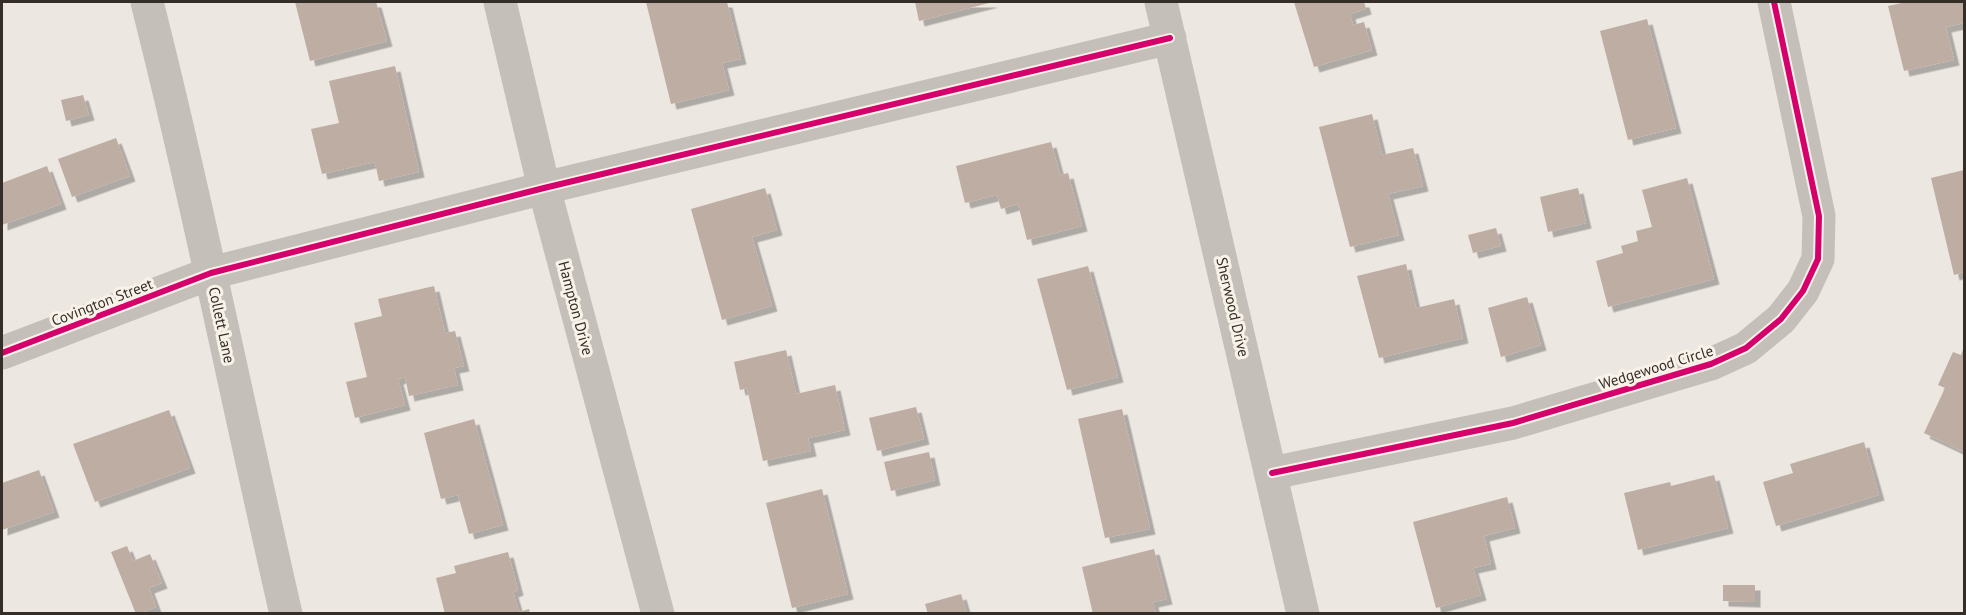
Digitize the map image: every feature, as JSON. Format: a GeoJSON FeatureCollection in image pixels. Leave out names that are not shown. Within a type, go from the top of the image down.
{"type":"FeatureCollection","features":[{"type":"Feature","properties":{"kind":"street","name":"Collett Lane"},"geometry":{"type":"LineString","coordinates":[[147,2],[185,150],[246,443],[286,614]]}},
{"type":"Feature","properties":{"kind":"street","name":"Hampton Drive"},"geometry":{"type":"LineString","coordinates":[[500,2],[544,188],[658,614]]}},
{"type":"Feature","properties":{"kind":"street","name":"Sherwood Drive"},"geometry":{"type":"LineString","coordinates":[[1161,2],[1272,472],[1303,614]]}},
{"type":"Feature","properties":{"kind":"street","name":"Wedgewood Circle"},"geometry":{"type":"LineString","coordinates":[[1272,472],[1514,423],[1711,364],[1746,348],[1781,319],[1803,291],[1818,259],[1820,226],[1810,164],[1774,2]]}},
{"type":"Feature","properties":{"kind":"street","name":"Covington Street"},"geometry":{"type":"LineString","coordinates":[[2,353],[211,273],[544,188],[1170,38]]}},
{"type":"Feature","properties":{"kind":"building"},"geometry":{"type":"Polygon","coordinates":[[[295,2],[376,2],[387,41],[310,61],[295,2]]]}},
{"type":"Feature","properties":{"kind":"building"},"geometry":{"type":"Polygon","coordinates":[[[646,2],[727,2],[741,59],[722,63],[729,90],[671,104],[646,2]]]}},
{"type":"Feature","properties":{"kind":"building"},"geometry":{"type":"Polygon","coordinates":[[[915,2],[993,2],[919,21],[915,2]]]}},
{"type":"Feature","properties":{"kind":"building"},"geometry":{"type":"Polygon","coordinates":[[[1294,2],[1364,2],[1366,9],[1350,14],[1353,25],[1364,22],[1372,50],[1314,67],[1294,2]]]}},
{"type":"Feature","properties":{"kind":"building"},"geometry":{"type":"Polygon","coordinates":[[[1906,2],[1964,2],[1964,23],[1946,27],[1954,60],[1904,71],[1888,6],[1906,2]]]}},
{"type":"Feature","properties":{"kind":"building"},"geometry":{"type":"Polygon","coordinates":[[[1647,19],[1676,128],[1628,140],[1600,31],[1647,19]]]}},
{"type":"Feature","properties":{"kind":"building"},"geometry":{"type":"Polygon","coordinates":[[[395,66],[419,172],[379,181],[375,162],[322,174],[311,129],[339,123],[329,81],[395,66]]]}},
{"type":"Feature","properties":{"kind":"building"},"geometry":{"type":"Polygon","coordinates":[[[83,95],[89,115],[66,121],[61,100],[83,95]]]}},
{"type":"Feature","properties":{"kind":"building"},"geometry":{"type":"Polygon","coordinates":[[[1372,114],[1382,155],[1413,148],[1423,186],[1388,194],[1399,235],[1350,247],[1319,127],[1372,114]]]}},
{"type":"Feature","properties":{"kind":"building"},"geometry":{"type":"Polygon","coordinates":[[[116,138],[130,176],[72,197],[58,159],[116,138]]]}},
{"type":"Feature","properties":{"kind":"building"},"geometry":{"type":"Polygon","coordinates":[[[1051,142],[1060,175],[1068,173],[1082,226],[1027,240],[1018,204],[1001,209],[997,195],[965,203],[956,166],[1051,142]]]}},
{"type":"Feature","properties":{"kind":"building"},"geometry":{"type":"Polygon","coordinates":[[[47,166],[61,204],[2,225],[2,183],[47,166]]]}},
{"type":"Feature","properties":{"kind":"building"},"geometry":{"type":"Polygon","coordinates":[[[1964,170],[1964,272],[1954,275],[1931,178],[1964,170]]]}},
{"type":"Feature","properties":{"kind":"building"},"geometry":{"type":"Polygon","coordinates":[[[1687,178],[1714,279],[1608,307],[1596,261],[1623,253],[1621,246],[1638,241],[1636,231],[1652,227],[1642,190],[1687,178]]]}},
{"type":"Feature","properties":{"kind":"building"},"geometry":{"type":"Polygon","coordinates":[[[765,188],[777,230],[752,237],[772,306],[722,320],[691,209],[765,188]]]}},
{"type":"Feature","properties":{"kind":"building"},"geometry":{"type":"Polygon","coordinates":[[[1578,188],[1586,223],[1548,232],[1540,197],[1578,188]]]}},
{"type":"Feature","properties":{"kind":"building"},"geometry":{"type":"Polygon","coordinates":[[[1496,228],[1501,246],[1473,253],[1468,235],[1496,228]]]}},
{"type":"Feature","properties":{"kind":"building"},"geometry":{"type":"Polygon","coordinates":[[[1406,264],[1416,308],[1454,299],[1463,338],[1379,358],[1357,276],[1406,264]]]}},
{"type":"Feature","properties":{"kind":"building"},"geometry":{"type":"Polygon","coordinates":[[[1088,266],[1118,377],[1067,390],[1037,279],[1088,266]]]}},
{"type":"Feature","properties":{"kind":"building"},"geometry":{"type":"Polygon","coordinates":[[[434,286],[445,333],[455,331],[464,366],[454,368],[458,385],[409,396],[405,377],[398,379],[405,405],[355,418],[346,382],[367,377],[354,323],[382,316],[378,299],[434,286]]]}},
{"type":"Feature","properties":{"kind":"building"},"geometry":{"type":"Polygon","coordinates":[[[1527,297],[1541,345],[1501,357],[1488,308],[1527,297]]]}},
{"type":"Feature","properties":{"kind":"building"},"geometry":{"type":"Polygon","coordinates":[[[1964,347],[1964,452],[1924,433],[1945,388],[1938,385],[1953,352],[1961,355],[1964,347]]]}},
{"type":"Feature","properties":{"kind":"building"},"geometry":{"type":"Polygon","coordinates":[[[786,350],[796,394],[835,385],[845,430],[808,438],[811,451],[763,461],[747,388],[740,390],[734,362],[786,350]]]}},
{"type":"Feature","properties":{"kind":"building"},"geometry":{"type":"Polygon","coordinates":[[[916,407],[924,439],[877,451],[869,418],[916,407]]]}},
{"type":"Feature","properties":{"kind":"building"},"geometry":{"type":"Polygon","coordinates":[[[1122,409],[1150,529],[1105,538],[1078,419],[1122,409]]]}},
{"type":"Feature","properties":{"kind":"building"},"geometry":{"type":"Polygon","coordinates":[[[169,410],[190,468],[95,502],[73,444],[169,410]]]}},
{"type":"Feature","properties":{"kind":"building"},"geometry":{"type":"Polygon","coordinates":[[[474,419],[503,525],[469,534],[458,495],[441,499],[424,433],[474,419]]]}},
{"type":"Feature","properties":{"kind":"building"},"geometry":{"type":"Polygon","coordinates":[[[1864,442],[1879,495],[1776,526],[1763,482],[1793,473],[1790,464],[1864,442]]]}},
{"type":"Feature","properties":{"kind":"building"},"geometry":{"type":"Polygon","coordinates":[[[929,452],[935,480],[891,491],[884,462],[929,452]]]}},
{"type":"Feature","properties":{"kind":"building"},"geometry":{"type":"Polygon","coordinates":[[[39,470],[54,512],[2,530],[2,483],[39,470]]]}},
{"type":"Feature","properties":{"kind":"building"},"geometry":{"type":"Polygon","coordinates":[[[1714,475],[1728,528],[1638,550],[1624,493],[1670,482],[1671,486],[1714,475]]]}},
{"type":"Feature","properties":{"kind":"building"},"geometry":{"type":"Polygon","coordinates":[[[822,489],[848,594],[792,608],[766,503],[822,489]]]}},
{"type":"Feature","properties":{"kind":"building"},"geometry":{"type":"Polygon","coordinates":[[[1507,497],[1515,528],[1484,536],[1491,564],[1473,568],[1481,595],[1436,608],[1413,522],[1507,497]]]}},
{"type":"Feature","properties":{"kind":"building"},"geometry":{"type":"Polygon","coordinates":[[[127,546],[133,561],[150,554],[162,583],[149,588],[156,607],[139,614],[136,614],[111,552],[127,546]]]}},
{"type":"Feature","properties":{"kind":"building"},"geometry":{"type":"Polygon","coordinates":[[[1154,549],[1167,599],[1153,602],[1156,614],[1093,614],[1082,567],[1154,549]]]}},
{"type":"Feature","properties":{"kind":"building"},"geometry":{"type":"Polygon","coordinates":[[[508,552],[518,590],[513,592],[519,612],[529,609],[530,614],[445,614],[436,578],[456,573],[454,566],[508,552]]]}},
{"type":"Feature","properties":{"kind":"building"},"geometry":{"type":"Polygon","coordinates":[[[1723,585],[1755,585],[1755,602],[1723,601],[1723,585]]]}},
{"type":"Feature","properties":{"kind":"building"},"geometry":{"type":"Polygon","coordinates":[[[961,594],[967,614],[928,614],[925,604],[961,594]]]}},
{"type":"Feature","properties":{"kind":"cycle path"},"geometry":{"type":"LineString","coordinates":[[1272,473],[1513,423],[1711,364],[1746,348],[1781,319],[1803,291],[1818,259],[1819,216],[1774,2]]}},
{"type":"Feature","properties":{"kind":"cycle path"},"geometry":{"type":"LineString","coordinates":[[2,353],[211,273],[544,188],[1170,38]]}}]}
